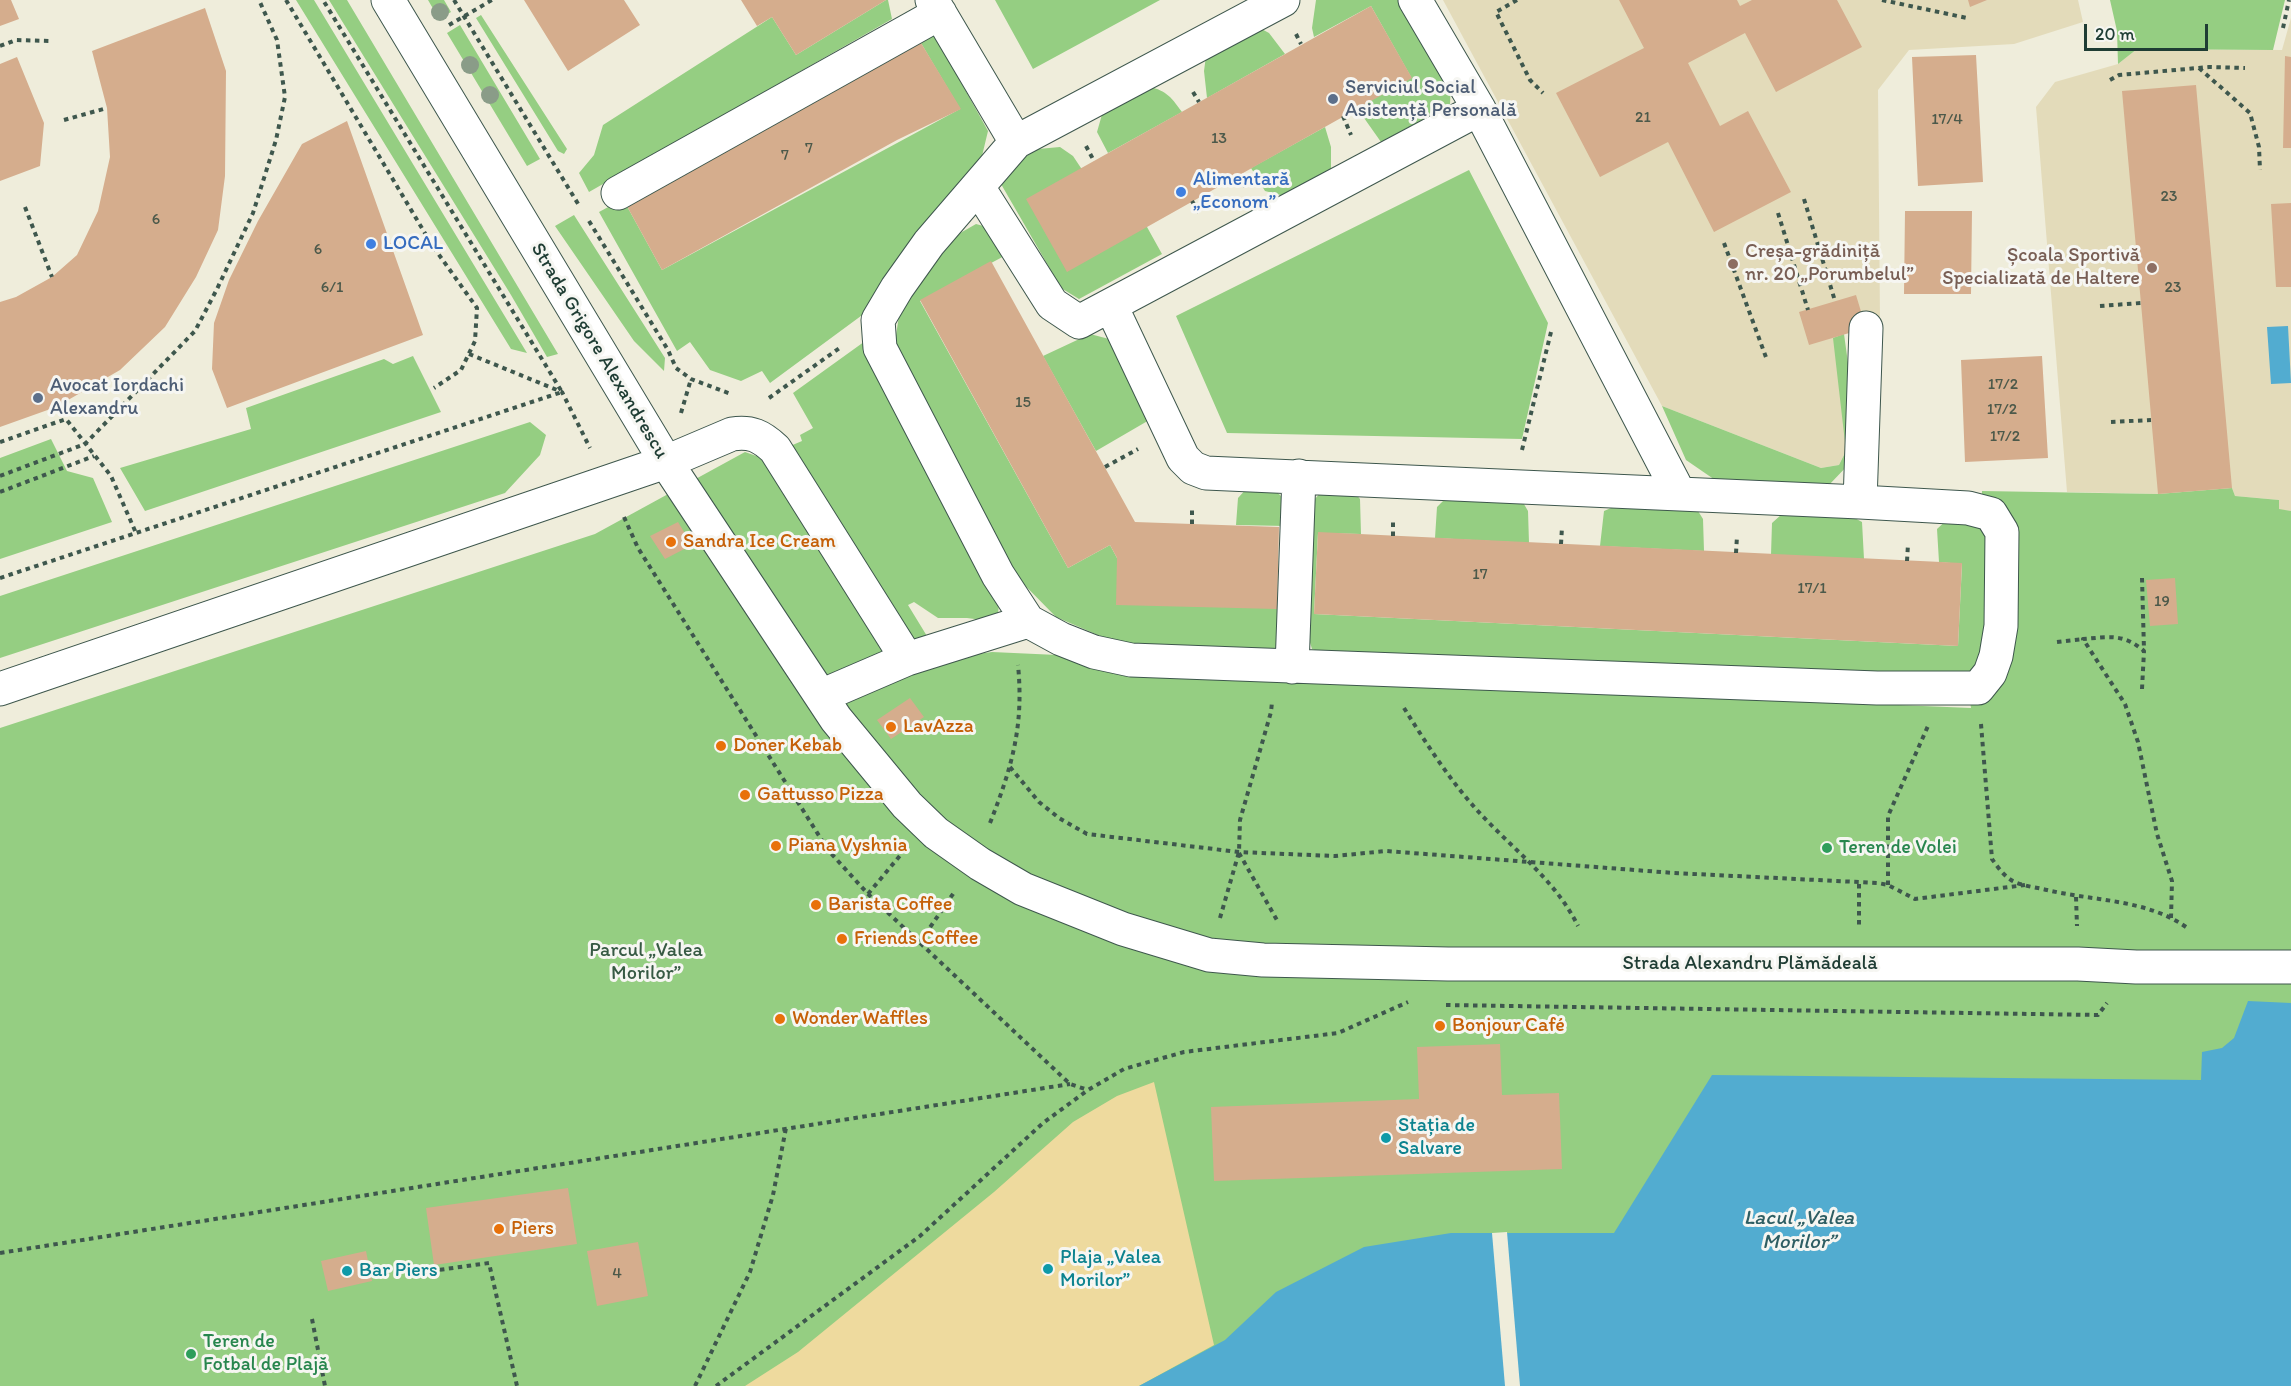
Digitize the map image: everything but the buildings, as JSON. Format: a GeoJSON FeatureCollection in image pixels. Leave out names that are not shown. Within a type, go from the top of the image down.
{"type":"FeatureCollection","features":[{"type":"Feature","properties":{"kind":"street","name":"Strada Grigore Alexandrescu"},"geometry":{"type":"LineString","coordinates":[[388,0],[666,462],[836,720],[882,777],[926,824],[975,861]]}},
{"type":"Feature","properties":{"kind":"street"},"geometry":{"type":"LineString","coordinates":[[1021,623],[880,348],[878,320],[929,243],[1016,142],[1283,0]]}},
{"type":"Feature","properties":{"kind":"street"},"geometry":{"type":"LineString","coordinates":[[1415,0],[1479,109],[1679,493]]}},
{"type":"Feature","properties":{"kind":"street"},"geometry":{"type":"LineString","coordinates":[[618,193],[936,6],[1016,142]]}},
{"type":"Feature","properties":{"kind":"street"},"geometry":{"type":"LineString","coordinates":[[978,187],[1052,304],[1079,322],[1479,109]]}},
{"type":"Feature","properties":{"kind":"street"},"geometry":{"type":"LineString","coordinates":[[821,696],[907,659],[1021,623],[1083,648],[1131,660],[1877,688],[1966,688],[1990,673],[1996,656],[2001,626],[2002,532],[1990,514],[1968,508],[1860,502],[1206,473],[1193,468],[1183,458],[1111,306]]}},
{"type":"Feature","properties":{"kind":"street"},"geometry":{"type":"LineString","coordinates":[[1860,502],[1866,328]]}},
{"type":"Feature","properties":{"kind":"street"},"geometry":{"type":"LineString","coordinates":[[0,689],[666,462],[732,434],[744,432],[765,440],[775,449],[907,659]]}},
{"type":"Feature","properties":{"kind":"street"},"geometry":{"type":"LineString","coordinates":[[1284,666],[1299,476]]}},
{"type":"Feature","properties":{"kind":"street","name":"Strada Alexandru Plămădeală"},"geometry":{"type":"LineString","coordinates":[[975,861],[1023,889],[1123,929],[1209,955],[1285,962],[2078,964],[2136,968],[2291,967]]}},
{"type":"Feature","properties":{"kind":"path"},"geometry":{"type":"LineString","coordinates":[[0,476],[85,444],[195,331],[218,289],[253,213],[276,141],[285,97],[277,40],[260,0]]}},
{"type":"Feature","properties":{"kind":"path"},"geometry":{"type":"LineString","coordinates":[[286,0],[432,245],[477,308],[475,341],[462,370],[434,388]]}},
{"type":"Feature","properties":{"kind":"path"},"geometry":{"type":"LineString","coordinates":[[323,0],[562,392],[638,548],[828,850],[868,894],[1070,1084],[1088,1090]]}},
{"type":"Feature","properties":{"kind":"path"},"geometry":{"type":"LineString","coordinates":[[464,16],[492,0]]}},
{"type":"Feature","properties":{"kind":"path"},"geometry":{"type":"LineString","coordinates":[[1517,0],[1496,12],[1530,80],[1543,93]]}},
{"type":"Feature","properties":{"kind":"path"},"geometry":{"type":"LineString","coordinates":[[1882,0],[1967,18]]}},
{"type":"Feature","properties":{"kind":"path"},"geometry":{"type":"LineString","coordinates":[[2283,28],[2289,0]]}},
{"type":"Feature","properties":{"kind":"path"},"geometry":{"type":"LineString","coordinates":[[0,46],[16,40],[52,41]]}},
{"type":"Feature","properties":{"kind":"path"},"geometry":{"type":"LineString","coordinates":[[2199,68],[2250,113],[2259,147],[2260,170]]}},
{"type":"Feature","properties":{"kind":"path"},"geometry":{"type":"LineString","coordinates":[[2110,80],[2119,75],[2199,68],[2246,68]]}},
{"type":"Feature","properties":{"kind":"path"},"geometry":{"type":"LineString","coordinates":[[64,120],[107,108]]}},
{"type":"Feature","properties":{"kind":"path"},"geometry":{"type":"LineString","coordinates":[[1804,199],[1835,302]]}},
{"type":"Feature","properties":{"kind":"path"},"geometry":{"type":"LineString","coordinates":[[25,207],[52,277]]}},
{"type":"Feature","properties":{"kind":"path"},"geometry":{"type":"LineString","coordinates":[[1778,213],[1808,310]]}},
{"type":"Feature","properties":{"kind":"path"},"geometry":{"type":"LineString","coordinates":[[1724,243],[1767,360]]}},
{"type":"Feature","properties":{"kind":"path"},"geometry":{"type":"LineString","coordinates":[[2100,306],[2141,303]]}},
{"type":"Feature","properties":{"kind":"path"},"geometry":{"type":"LineString","coordinates":[[762,403],[878,320]]}},
{"type":"Feature","properties":{"kind":"path"},"geometry":{"type":"LineString","coordinates":[[1513,485],[1552,329]]}},
{"type":"Feature","properties":{"kind":"path"},"geometry":{"type":"LineString","coordinates":[[469,354],[562,392]]}},
{"type":"Feature","properties":{"kind":"path"},"geometry":{"type":"LineString","coordinates":[[0,578],[562,392]]}},
{"type":"Feature","properties":{"kind":"path"},"geometry":{"type":"LineString","coordinates":[[0,442],[66,419],[111,476],[136,533]]}},
{"type":"Feature","properties":{"kind":"path"},"geometry":{"type":"LineString","coordinates":[[2112,422],[2151,420]]}},
{"type":"Feature","properties":{"kind":"path"},"geometry":{"type":"LineString","coordinates":[[0,492],[94,456]]}},
{"type":"Feature","properties":{"kind":"path"},"geometry":{"type":"LineString","coordinates":[[2142,578],[2144,651],[2142,689]]}},
{"type":"Feature","properties":{"kind":"path"},"geometry":{"type":"LineString","coordinates":[[920,942],[975,861],[1010,767],[1017,738],[1021,702],[1021,623]]}},
{"type":"Feature","properties":{"kind":"path"},"geometry":{"type":"LineString","coordinates":[[2057,642],[2112,637],[2131,640],[2144,651]]}},
{"type":"Feature","properties":{"kind":"path"},"geometry":{"type":"LineString","coordinates":[[2083,639],[2125,705],[2138,742],[2157,834],[2172,880],[2171,918]]}},
{"type":"Feature","properties":{"kind":"path"},"geometry":{"type":"LineString","coordinates":[[1209,955],[1239,852],[1240,820],[1284,666]]}},
{"type":"Feature","properties":{"kind":"path"},"geometry":{"type":"LineString","coordinates":[[1380,670],[1432,753],[1476,809],[1530,862],[1568,905],[1598,964]]}},
{"type":"Feature","properties":{"kind":"path"},"geometry":{"type":"LineString","coordinates":[[1888,885],[1888,816],[1928,725],[1966,688]]}},
{"type":"Feature","properties":{"kind":"path"},"geometry":{"type":"LineString","coordinates":[[1966,688],[1992,859],[2010,879],[2025,885],[2076,897],[2154,909],[2188,929],[2200,940],[2209,966]]}},
{"type":"Feature","properties":{"kind":"path"},"geometry":{"type":"LineString","coordinates":[[1010,767],[1039,802],[1059,818],[1087,834],[1239,852],[1335,856],[1386,851],[1674,873],[1888,885],[1915,899],[2025,885]]}},
{"type":"Feature","properties":{"kind":"path"},"geometry":{"type":"LineString","coordinates":[[868,894],[926,824]]}},
{"type":"Feature","properties":{"kind":"path"},"geometry":{"type":"LineString","coordinates":[[1239,852],[1282,930],[1285,962]]}},
{"type":"Feature","properties":{"kind":"path"},"geometry":{"type":"LineString","coordinates":[[716,1386],[920,1236],[1042,1123],[1088,1090],[1124,1069],[1178,1054],[1338,1033],[1405,1004],[1448,964]]}},
{"type":"Feature","properties":{"kind":"path"},"geometry":{"type":"LineString","coordinates":[[1439,1005],[2098,1016],[2136,968]]}},
{"type":"Feature","properties":{"kind":"path"},"geometry":{"type":"LineString","coordinates":[[1405,1004],[1417,1005]]}},
{"type":"Feature","properties":{"kind":"path"},"geometry":{"type":"LineString","coordinates":[[0,1252],[1070,1084]]}},
{"type":"Feature","properties":{"kind":"path"},"geometry":{"type":"LineString","coordinates":[[695,1386],[750,1272],[773,1195],[786,1128]]}},
{"type":"Feature","properties":{"kind":"path"},"geometry":{"type":"LineString","coordinates":[[431,1271],[489,1263],[517,1386]]}},
{"type":"Feature","properties":{"kind":"path"},"geometry":{"type":"LineString","coordinates":[[312,1319],[325,1386]]}},
{"type":"Feature","properties":{"kind":"shaded area","name":"Creșa-grădiniță nr. 20 „Porumbelul”"},"geometry":{"type":"Polygon","coordinates":[[[1443,0],[2078,0],[2083,22],[2014,44],[1909,50],[1878,90],[1880,322],[1844,334],[1846,451],[1839,465],[1821,468],[1662,406],[1443,0]]]}},
{"type":"Feature","properties":{"kind":"shaded area","name":"Școala Sportivă Specializată de Haltere"},"geometry":{"type":"Polygon","coordinates":[[[2291,18],[2291,511],[2279,510],[2279,500],[2235,496],[2232,488],[2158,494],[2067,492],[2036,107],[2055,82],[2118,64],[2137,49],[2282,50],[2291,18]]]}},
{"type":"Feature","properties":{"kind":"green space"},"geometry":{"type":"Polygon","coordinates":[[[296,0],[314,0],[527,353],[511,349],[296,0]]]}},
{"type":"Feature","properties":{"kind":"green space"},"geometry":{"type":"Polygon","coordinates":[[[329,0],[347,0],[558,354],[547,357],[329,0]]]}},
{"type":"Feature","properties":{"kind":"green space"},"geometry":{"type":"Polygon","coordinates":[[[428,0],[444,0],[451,12],[439,19],[428,0]]]}},
{"type":"Feature","properties":{"kind":"green space"},"geometry":{"type":"Polygon","coordinates":[[[888,0],[892,19],[589,192],[579,173],[594,155],[603,125],[772,17],[796,55],[888,0]]]}},
{"type":"Feature","properties":{"kind":"green space"},"geometry":{"type":"Polygon","coordinates":[[[995,0],[1160,0],[1033,69],[995,0]]]}},
{"type":"Feature","properties":{"kind":"green space"},"geometry":{"type":"Polygon","coordinates":[[[1316,0],[1406,0],[1451,83],[1450,105],[1381,142],[1357,108],[1411,77],[1371,6],[1314,37],[1312,28],[1316,0]]]}},
{"type":"Feature","properties":{"kind":"green space"},"geometry":{"type":"Polygon","coordinates":[[[2110,0],[2285,0],[2273,50],[2137,49],[2118,64],[2117,31],[2110,0]]]}},
{"type":"Feature","properties":{"kind":"green space"},"geometry":{"type":"Polygon","coordinates":[[[481,15],[567,149],[564,154],[558,151],[476,18],[481,15]]]}},
{"type":"Feature","properties":{"kind":"green space"},"geometry":{"type":"Polygon","coordinates":[[[460,25],[540,159],[527,166],[447,33],[460,25]]]}},
{"type":"Feature","properties":{"kind":"green space"},"geometry":{"type":"Polygon","coordinates":[[[1256,26],[1269,33],[1285,54],[1207,98],[1204,71],[1206,56],[1256,26]]]}},
{"type":"Feature","properties":{"kind":"green space"},"geometry":{"type":"Polygon","coordinates":[[[932,30],[988,131],[982,156],[865,313],[770,383],[762,371],[741,381],[710,370],[690,342],[677,351],[599,212],[623,199],[662,270],[960,109],[918,38],[932,30]]]}},
{"type":"Feature","properties":{"kind":"green space"},"geometry":{"type":"Polygon","coordinates":[[[1146,86],[1167,94],[1182,112],[1108,153],[1097,132],[1103,111],[1146,86]]]}},
{"type":"Feature","properties":{"kind":"green space"},"geometry":{"type":"Polygon","coordinates":[[[1325,127],[1331,147],[1331,172],[1288,197],[1265,191],[1251,168],[1325,127]]]}},
{"type":"Feature","properties":{"kind":"green space"},"geometry":{"type":"Polygon","coordinates":[[[1060,147],[1073,156],[1081,168],[1147,227],[1162,254],[1079,299],[1061,288],[1001,184],[1007,168],[1038,149],[1060,147]]]}},
{"type":"Feature","properties":{"kind":"green space"},"geometry":{"type":"Polygon","coordinates":[[[1469,170],[1548,323],[1522,439],[1227,433],[1176,316],[1469,170]]]}},
{"type":"Feature","properties":{"kind":"green space"},"geometry":{"type":"Polygon","coordinates":[[[574,215],[665,358],[664,371],[634,341],[555,226],[574,215]]]}},
{"type":"Feature","properties":{"kind":"green space"},"geometry":{"type":"Polygon","coordinates":[[[976,224],[987,227],[1008,254],[920,301],[1068,568],[1110,545],[1117,558],[1277,609],[1278,644],[1268,656],[1135,651],[1056,617],[1002,562],[895,342],[901,302],[948,240],[976,224]]]}},
{"type":"Feature","properties":{"kind":"green space"},"geometry":{"type":"Polygon","coordinates":[[[1090,334],[1109,339],[1151,419],[1096,451],[1043,356],[1090,334]]]}},
{"type":"Feature","properties":{"kind":"green space"},"geometry":{"type":"Polygon","coordinates":[[[1844,334],[1848,363],[1853,369],[1850,463],[1828,486],[1718,482],[1686,460],[1662,406],[1821,468],[1839,465],[1846,451],[1833,338],[1844,334]]]}},
{"type":"Feature","properties":{"kind":"green space","name":"Parcul „Valea Morilor”"},"geometry":{"type":"Polygon","coordinates":[[[868,339],[1000,597],[998,613],[990,621],[938,618],[914,602],[908,605],[941,659],[992,652],[1079,656],[1125,673],[1971,708],[1966,675],[1329,655],[1312,649],[1308,636],[1314,500],[1322,491],[1353,491],[1360,499],[1361,534],[1318,533],[1314,614],[1958,646],[1962,564],[1939,562],[1937,529],[1949,518],[1976,526],[1981,530],[1982,491],[2158,494],[2232,488],[2235,496],[2279,500],[2279,509],[2291,511],[2291,1386],[0,1386],[0,728],[595,534],[745,452],[762,458],[802,441],[800,435],[813,428],[793,393],[868,339]]]}},
{"type":"Feature","properties":{"kind":"green space"},"geometry":{"type":"Polygon","coordinates":[[[413,356],[441,412],[145,511],[120,468],[251,429],[246,408],[384,359],[393,364],[413,356]]]}},
{"type":"Feature","properties":{"kind":"green space"},"geometry":{"type":"Polygon","coordinates":[[[530,422],[546,435],[540,455],[505,493],[0,658],[0,596],[530,422]]]}},
{"type":"Feature","properties":{"kind":"green space"},"geometry":{"type":"Polygon","coordinates":[[[51,439],[67,471],[93,478],[112,522],[0,559],[0,458],[51,439]]]}},
{"type":"Feature","properties":{"kind":"green space"},"geometry":{"type":"Polygon","coordinates":[[[1267,486],[1279,494],[1284,502],[1285,526],[1236,525],[1238,498],[1248,487],[1267,486]]]}},
{"type":"Feature","properties":{"kind":"green space"},"geometry":{"type":"Polygon","coordinates":[[[1447,497],[1521,499],[1528,511],[1529,543],[1435,538],[1437,507],[1447,497]]]}},
{"type":"Feature","properties":{"kind":"green space"},"geometry":{"type":"Polygon","coordinates":[[[1611,508],[1698,511],[1703,519],[1704,551],[1600,546],[1604,511],[1611,508]]]}},
{"type":"Feature","properties":{"kind":"green space"},"geometry":{"type":"Polygon","coordinates":[[[1782,514],[1851,516],[1862,522],[1864,559],[1771,555],[1772,523],[1782,514]]]}},
{"type":"Feature","properties":{"kind":"sand","name":"Plaja „Valea Morilor”"},"geometry":{"type":"Polygon","coordinates":[[[1154,1082],[1214,1345],[1139,1386],[745,1386],[798,1352],[994,1192],[1073,1122],[1117,1096],[1154,1082]]]}},
{"type":"Feature","properties":{"kind":"water"},"geometry":{"type":"Polygon","coordinates":[[[2288,326],[2291,383],[2271,384],[2267,327],[2288,326]]]}},
{"type":"Feature","properties":{"kind":"water","name":"Lacul „Valea Morilor”"},"geometry":{"type":"Polygon","coordinates":[[[2248,1001],[2291,1003],[2291,1386],[1139,1386],[1225,1340],[1276,1292],[1364,1247],[1451,1233],[1614,1233],[1712,1075],[2201,1080],[2202,1052],[2222,1048],[2234,1038],[2248,1001]]]}},
{"type":"Feature","properties":{"kind":"pier"},"geometry":{"type":"Polygon","coordinates":[[[1507,1232],[1520,1386],[1505,1386],[1492,1233],[1507,1232]]]}},
{"type":"Feature","properties":{"kind":"place","name":"Serviciul Social Asistență Personală"},"geometry":{"type":"Point","coordinates":[1333,99]}},
{"type":"Feature","properties":{"kind":"place","name":"Alimentară „Econom”"},"geometry":{"type":"Point","coordinates":[1181,192]}},
{"type":"Feature","properties":{"kind":"place","name":"LOCAL"},"geometry":{"type":"Point","coordinates":[371,244]}},
{"type":"Feature","properties":{"kind":"place","name":"Creșa-grădiniță nr. 20 „Porumbelul”"},"geometry":{"type":"Point","coordinates":[1733,264]}},
{"type":"Feature","properties":{"kind":"place","name":"Școala Sportivă Specializată de Haltere"},"geometry":{"type":"Point","coordinates":[2152,268]}},
{"type":"Feature","properties":{"kind":"place","name":"Avocat Iordachi Alexandru"},"geometry":{"type":"Point","coordinates":[38,398]}},
{"type":"Feature","properties":{"kind":"place","name":"Sandra Ice Cream"},"geometry":{"type":"Point","coordinates":[671,542]}},
{"type":"Feature","properties":{"kind":"place","name":"LavAzza"},"geometry":{"type":"Point","coordinates":[891,727]}},
{"type":"Feature","properties":{"kind":"place","name":"Doner Kebab"},"geometry":{"type":"Point","coordinates":[721,746]}},
{"type":"Feature","properties":{"kind":"place","name":"Gattusso Pizza"},"geometry":{"type":"Point","coordinates":[745,795]}},
{"type":"Feature","properties":{"kind":"place","name":"Piana Vyshnia"},"geometry":{"type":"Point","coordinates":[776,846]}},
{"type":"Feature","properties":{"kind":"place","name":"Teren de Volei"},"geometry":{"type":"Point","coordinates":[1827,848]}},
{"type":"Feature","properties":{"kind":"place","name":"Barista Coffee"},"geometry":{"type":"Point","coordinates":[816,905]}},
{"type":"Feature","properties":{"kind":"place","name":"Friends Coffee"},"geometry":{"type":"Point","coordinates":[842,939]}},
{"type":"Feature","properties":{"kind":"place","name":"Wonder Waffles"},"geometry":{"type":"Point","coordinates":[780,1019]}},
{"type":"Feature","properties":{"kind":"place","name":"Bonjour Café"},"geometry":{"type":"Point","coordinates":[1440,1026]}},
{"type":"Feature","properties":{"kind":"place","name":"Stația de Salvare"},"geometry":{"type":"Point","coordinates":[1386,1138]}},
{"type":"Feature","properties":{"kind":"place","name":"Piers"},"geometry":{"type":"Point","coordinates":[499,1229]}},
{"type":"Feature","properties":{"kind":"place","name":"Plaja „Valea Morilor”"},"geometry":{"type":"Point","coordinates":[1048,1269]}},
{"type":"Feature","properties":{"kind":"place","name":"Bar Piers"},"geometry":{"type":"Point","coordinates":[347,1271]}},
{"type":"Feature","properties":{"kind":"place","name":"Teren de Fotbal de Plajă"},"geometry":{"type":"Point","coordinates":[191,1354]}}]}
